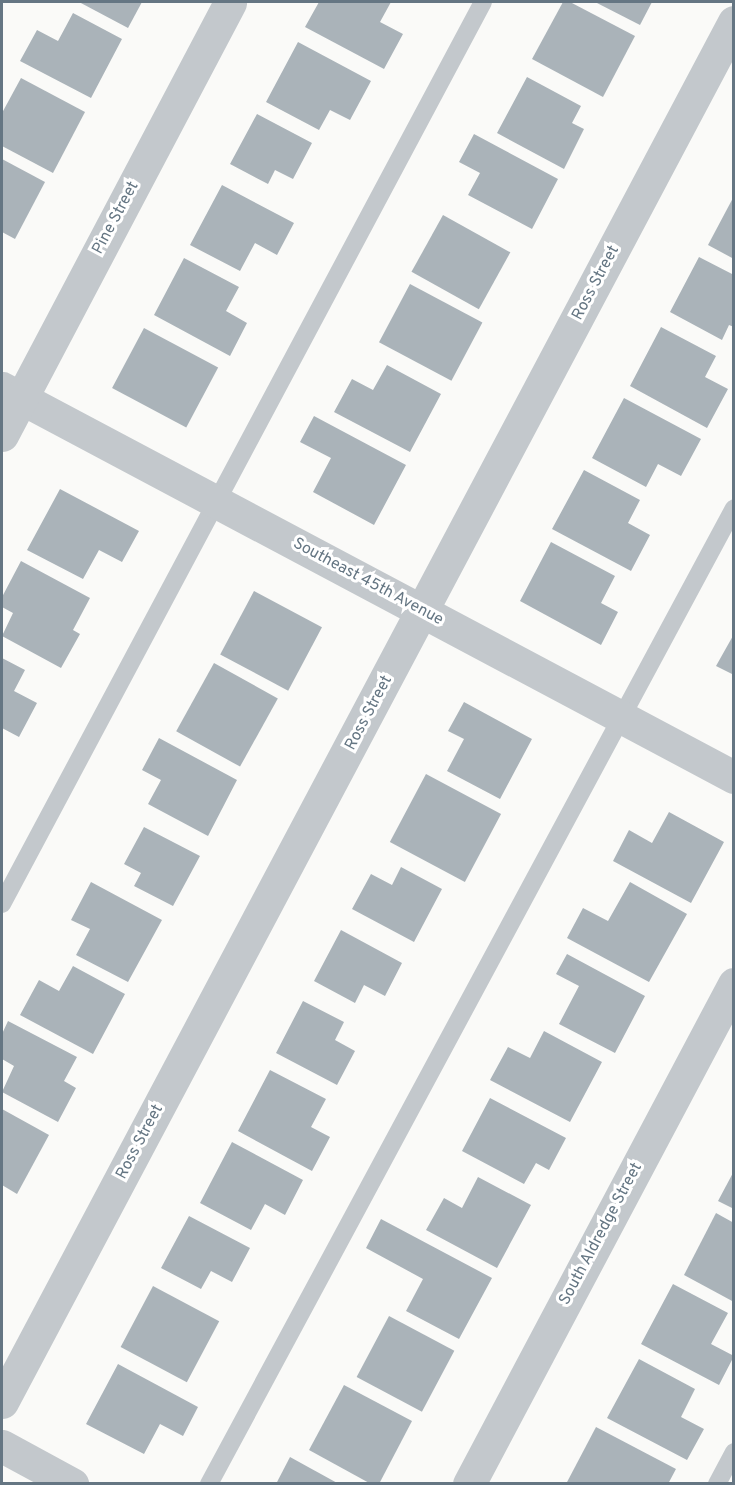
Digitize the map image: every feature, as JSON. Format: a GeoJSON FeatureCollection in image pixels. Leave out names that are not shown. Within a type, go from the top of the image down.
{"type":"FeatureCollection","features":[{"type":"Feature","properties":{"kind":"street","name":"Pine Street"},"geometry":{"type":"LineString","coordinates":[[2,435],[11,394],[230,2]]}},
{"type":"Feature","properties":{"kind":"street","name":"Ross Street"},"geometry":{"type":"LineString","coordinates":[[2,1402],[734,22]]}},
{"type":"Feature","properties":{"kind":"street","name":"Southeast 45th Avenue"},"geometry":{"type":"LineString","coordinates":[[11,394],[734,777]]}},
{"type":"Feature","properties":{"kind":"street","name":"South Aldredge Street"},"geometry":{"type":"LineString","coordinates":[[469,1484],[734,984]]}},
{"type":"Feature","properties":{"kind":"street"},"geometry":{"type":"LineString","coordinates":[[2,1446],[72,1484]]}},
{"type":"Feature","properties":{"kind":"lane"},"geometry":{"type":"LineString","coordinates":[[2,904],[483,2]]}},
{"type":"Feature","properties":{"kind":"lane"},"geometry":{"type":"LineString","coordinates":[[209,1484],[734,508]]}},
{"type":"Feature","properties":{"kind":"lane"},"geometry":{"type":"LineString","coordinates":[[717,1484],[734,1452]]}},
{"type":"Feature","properties":{"kind":"building"},"geometry":{"type":"Polygon","coordinates":[[[79,2],[142,2],[128,28],[79,2]]]}},
{"type":"Feature","properties":{"kind":"building"},"geometry":{"type":"Polygon","coordinates":[[[319,2],[391,2],[380,22],[403,34],[384,69],[305,27],[319,2]]]}},
{"type":"Feature","properties":{"kind":"building"},"geometry":{"type":"Polygon","coordinates":[[[563,2],[570,2],[635,36],[603,97],[532,59],[563,2]]]}},
{"type":"Feature","properties":{"kind":"building"},"geometry":{"type":"Polygon","coordinates":[[[595,2],[652,2],[640,25],[595,2]]]}},
{"type":"Feature","properties":{"kind":"building"},"geometry":{"type":"Polygon","coordinates":[[[73,13],[122,39],[91,98],[20,61],[37,30],[58,41],[73,13]]]}},
{"type":"Feature","properties":{"kind":"building"},"geometry":{"type":"Polygon","coordinates":[[[298,42],[371,81],[350,120],[330,110],[319,130],[266,102],[298,42]]]}},
{"type":"Feature","properties":{"kind":"building"},"geometry":{"type":"Polygon","coordinates":[[[527,77],[581,106],[572,123],[584,129],[564,169],[497,133],[527,77]]]}},
{"type":"Feature","properties":{"kind":"building"},"geometry":{"type":"Polygon","coordinates":[[[21,78],[85,112],[53,173],[2,146],[2,113],[21,78]]]}},
{"type":"Feature","properties":{"kind":"building"},"geometry":{"type":"Polygon","coordinates":[[[257,114],[312,143],[293,179],[275,170],[268,184],[230,164],[257,114]]]}},
{"type":"Feature","properties":{"kind":"building"},"geometry":{"type":"Polygon","coordinates":[[[474,134],[558,179],[532,229],[468,195],[480,173],[459,162],[474,134]]]}},
{"type":"Feature","properties":{"kind":"building"},"geometry":{"type":"Polygon","coordinates":[[[2,159],[45,182],[15,239],[2,232],[2,159]]]}},
{"type":"Feature","properties":{"kind":"building"},"geometry":{"type":"Polygon","coordinates":[[[222,185],[294,223],[277,255],[255,243],[240,271],[190,245],[222,185]]]}},
{"type":"Feature","properties":{"kind":"building"},"geometry":{"type":"Polygon","coordinates":[[[734,196],[734,259],[708,245],[734,196]]]}},
{"type":"Feature","properties":{"kind":"building"},"geometry":{"type":"Polygon","coordinates":[[[443,215],[510,252],[479,309],[411,272],[443,215]]]}},
{"type":"Feature","properties":{"kind":"building"},"geometry":{"type":"Polygon","coordinates":[[[699,257],[734,275],[734,327],[729,325],[722,340],[670,312],[699,257]]]}},
{"type":"Feature","properties":{"kind":"building"},"geometry":{"type":"Polygon","coordinates":[[[184,258],[239,287],[226,311],[247,323],[230,356],[154,315],[184,258]]]}},
{"type":"Feature","properties":{"kind":"building"},"geometry":{"type":"Polygon","coordinates":[[[410,284],[482,322],[451,381],[379,342],[410,284]]]}},
{"type":"Feature","properties":{"kind":"building"},"geometry":{"type":"Polygon","coordinates":[[[661,327],[716,356],[705,377],[728,389],[707,428],[630,386],[661,327]]]}},
{"type":"Feature","properties":{"kind":"building"},"geometry":{"type":"Polygon","coordinates":[[[144,328],[218,367],[186,427],[112,388],[144,328]]]}},
{"type":"Feature","properties":{"kind":"building"},"geometry":{"type":"Polygon","coordinates":[[[387,365],[441,394],[410,452],[334,412],[352,379],[373,390],[387,365]]]}},
{"type":"Feature","properties":{"kind":"building"},"geometry":{"type":"Polygon","coordinates":[[[624,398],[701,439],[681,476],[658,464],[646,487],[592,458],[624,398]]]}},
{"type":"Feature","properties":{"kind":"building"},"geometry":{"type":"Polygon","coordinates":[[[314,416],[406,465],[374,525],[313,492],[331,458],[300,442],[314,416]]]}},
{"type":"Feature","properties":{"kind":"building"},"geometry":{"type":"Polygon","coordinates":[[[584,470],[640,500],[628,523],[650,535],[631,571],[552,529],[584,470]]]}},
{"type":"Feature","properties":{"kind":"building"},"geometry":{"type":"Polygon","coordinates":[[[60,489],[139,531],[122,562],[99,550],[83,579],[27,550],[60,489]]]}},
{"type":"Feature","properties":{"kind":"building"},"geometry":{"type":"Polygon","coordinates":[[[551,542],[615,576],[601,603],[618,612],[601,645],[520,601],[551,542]]]}},
{"type":"Feature","properties":{"kind":"building"},"geometry":{"type":"Polygon","coordinates":[[[21,561],[90,598],[73,630],[80,634],[61,668],[2,636],[13,613],[2,607],[2,597],[21,561]]]}},
{"type":"Feature","properties":{"kind":"building"},"geometry":{"type":"Polygon","coordinates":[[[254,591],[322,627],[288,691],[220,655],[254,591]]]}},
{"type":"Feature","properties":{"kind":"building"},"geometry":{"type":"Polygon","coordinates":[[[734,634],[734,675],[716,666],[734,634]]]}},
{"type":"Feature","properties":{"kind":"building"},"geometry":{"type":"Polygon","coordinates":[[[2,658],[25,670],[14,691],[37,703],[19,737],[2,728],[2,658]]]}},
{"type":"Feature","properties":{"kind":"building"},"geometry":{"type":"Polygon","coordinates":[[[214,663],[278,698],[240,767],[176,731],[214,663]]]}},
{"type":"Feature","properties":{"kind":"building"},"geometry":{"type":"Polygon","coordinates":[[[464,702],[532,739],[500,799],[447,771],[464,739],[448,731],[464,702]]]}},
{"type":"Feature","properties":{"kind":"building"},"geometry":{"type":"Polygon","coordinates":[[[159,738],[237,780],[208,836],[148,804],[161,780],[142,770],[159,738]]]}},
{"type":"Feature","properties":{"kind":"building"},"geometry":{"type":"Polygon","coordinates":[[[426,774],[501,814],[465,882],[390,842],[426,774]]]}},
{"type":"Feature","properties":{"kind":"building"},"geometry":{"type":"Polygon","coordinates":[[[669,812],[724,842],[691,903],[613,861],[629,830],[652,843],[669,812]]]}},
{"type":"Feature","properties":{"kind":"building"},"geometry":{"type":"Polygon","coordinates":[[[144,827],[200,856],[173,906],[134,886],[141,873],[124,864],[144,827]]]}},
{"type":"Feature","properties":{"kind":"building"},"geometry":{"type":"Polygon","coordinates":[[[401,867],[442,889],[414,942],[352,909],[371,874],[392,885],[401,867]]]}},
{"type":"Feature","properties":{"kind":"building"},"geometry":{"type":"Polygon","coordinates":[[[91,882],[162,920],[128,982],[76,955],[90,929],[71,920],[91,882]]]}},
{"type":"Feature","properties":{"kind":"building"},"geometry":{"type":"Polygon","coordinates":[[[630,882],[687,914],[649,982],[567,938],[583,908],[608,921],[630,882]]]}},
{"type":"Feature","properties":{"kind":"building"},"geometry":{"type":"Polygon","coordinates":[[[341,930],[402,963],[385,996],[364,985],[355,1003],[314,981],[341,930]]]}},
{"type":"Feature","properties":{"kind":"building"},"geometry":{"type":"Polygon","coordinates":[[[567,954],[645,996],[615,1053],[559,1024],[579,986],[556,974],[567,954]]]}},
{"type":"Feature","properties":{"kind":"building"},"geometry":{"type":"Polygon","coordinates":[[[73,966],[125,994],[93,1054],[20,1015],[39,980],[59,991],[73,966]]]}},
{"type":"Feature","properties":{"kind":"building"},"geometry":{"type":"Polygon","coordinates":[[[303,1001],[344,1022],[335,1040],[355,1051],[337,1085],[276,1053],[303,1001]]]}},
{"type":"Feature","properties":{"kind":"building"},"geometry":{"type":"Polygon","coordinates":[[[8,1021],[77,1057],[64,1081],[76,1088],[58,1122],[2,1092],[14,1066],[2,1059],[2,1034],[8,1021]]]}},
{"type":"Feature","properties":{"kind":"building"},"geometry":{"type":"Polygon","coordinates":[[[544,1031],[602,1062],[570,1122],[490,1080],[508,1047],[530,1058],[544,1031]]]}},
{"type":"Feature","properties":{"kind":"building"},"geometry":{"type":"Polygon","coordinates":[[[270,1070],[326,1099],[311,1127],[330,1137],[312,1171],[238,1131],[270,1070]]]}},
{"type":"Feature","properties":{"kind":"building"},"geometry":{"type":"Polygon","coordinates":[[[490,1098],[566,1138],[549,1170],[536,1163],[524,1184],[462,1151],[490,1098]]]}},
{"type":"Feature","properties":{"kind":"building"},"geometry":{"type":"Polygon","coordinates":[[[2,1109],[49,1135],[17,1194],[2,1185],[2,1109]]]}},
{"type":"Feature","properties":{"kind":"building"},"geometry":{"type":"Polygon","coordinates":[[[232,1142],[303,1180],[285,1215],[265,1204],[251,1230],[200,1203],[232,1142]]]}},
{"type":"Feature","properties":{"kind":"building"},"geometry":{"type":"Polygon","coordinates":[[[734,1171],[734,1209],[718,1201],[734,1171]]]}},
{"type":"Feature","properties":{"kind":"building"},"geometry":{"type":"Polygon","coordinates":[[[478,1177],[531,1205],[497,1268],[426,1230],[444,1198],[462,1208],[478,1177]]]}},
{"type":"Feature","properties":{"kind":"building"},"geometry":{"type":"Polygon","coordinates":[[[716,1213],[734,1223],[734,1302],[684,1275],[716,1213]]]}},
{"type":"Feature","properties":{"kind":"building"},"geometry":{"type":"Polygon","coordinates":[[[189,1216],[250,1248],[232,1282],[211,1271],[201,1289],[161,1268],[189,1216]]]}},
{"type":"Feature","properties":{"kind":"building"},"geometry":{"type":"Polygon","coordinates":[[[381,1219],[492,1278],[459,1339],[406,1311],[423,1279],[366,1248],[381,1219]]]}},
{"type":"Feature","properties":{"kind":"building"},"geometry":{"type":"Polygon","coordinates":[[[673,1284],[728,1313],[711,1344],[734,1356],[719,1385],[641,1344],[673,1284]]]}},
{"type":"Feature","properties":{"kind":"building"},"geometry":{"type":"Polygon","coordinates":[[[153,1286],[219,1321],[187,1382],[121,1347],[153,1286]]]}},
{"type":"Feature","properties":{"kind":"building"},"geometry":{"type":"Polygon","coordinates":[[[389,1316],[454,1351],[422,1412],[357,1377],[389,1316]]]}},
{"type":"Feature","properties":{"kind":"building"},"geometry":{"type":"Polygon","coordinates":[[[639,1359],[695,1389],[681,1417],[704,1429],[687,1460],[607,1418],[639,1359]]]}},
{"type":"Feature","properties":{"kind":"building"},"geometry":{"type":"Polygon","coordinates":[[[118,1364],[198,1407],[183,1436],[160,1424],[144,1454],[86,1424],[118,1364]]]}},
{"type":"Feature","properties":{"kind":"building"},"geometry":{"type":"Polygon","coordinates":[[[344,1385],[412,1421],[379,1484],[371,1484],[309,1450],[344,1385]]]}},
{"type":"Feature","properties":{"kind":"building"},"geometry":{"type":"Polygon","coordinates":[[[596,1427],[676,1469],[668,1484],[566,1484],[596,1427]]]}},
{"type":"Feature","properties":{"kind":"building"},"geometry":{"type":"Polygon","coordinates":[[[290,1457],[339,1484],[276,1484],[290,1457]]]}}]}
